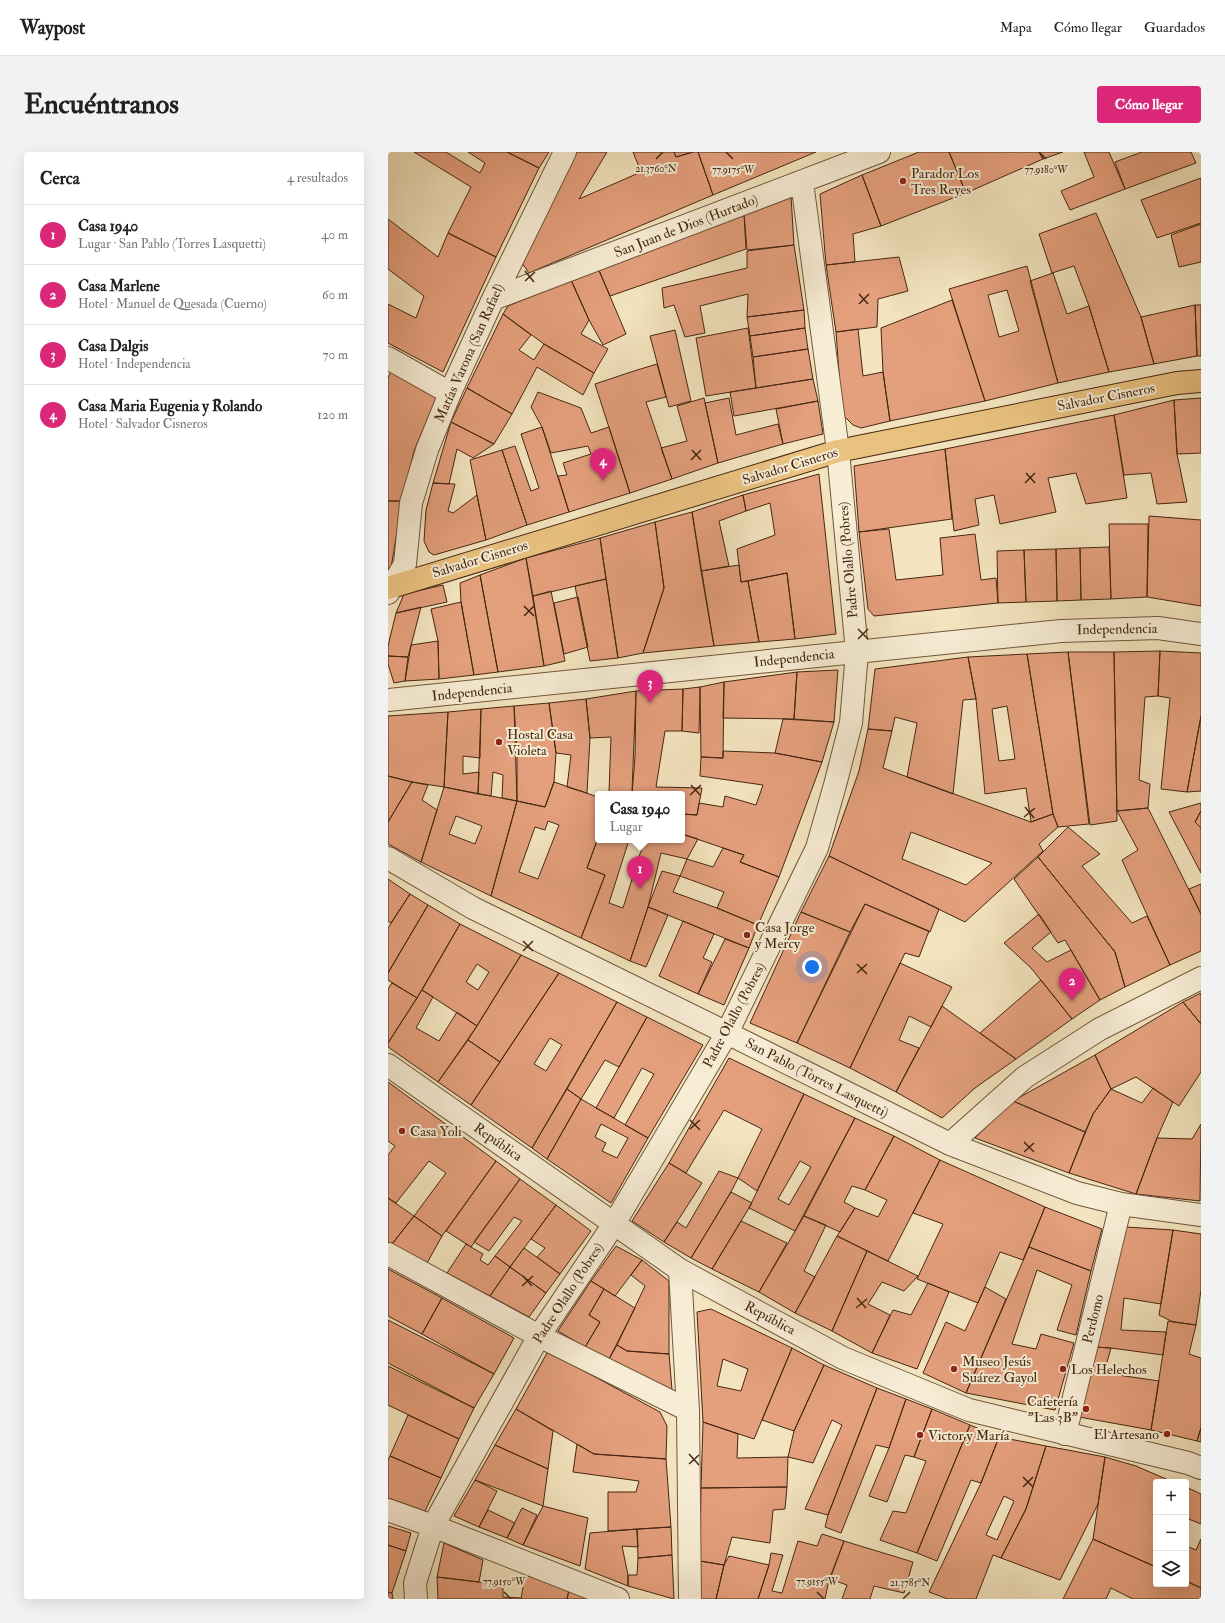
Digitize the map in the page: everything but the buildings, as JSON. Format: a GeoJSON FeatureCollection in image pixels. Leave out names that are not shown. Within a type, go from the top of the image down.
{"type":"FeatureCollection","features":[{"type":"Feature","properties":{"kind":"main road","name":"Salvador Cisneros"},"geometry":{"type":"LineString","coordinates":[[396,583],[838,451],[1177,383],[1201,380]]}},
{"type":"Feature","properties":{"kind":"street","name":"Matías Varona (San Rafael)"},"geometry":{"type":"LineString","coordinates":[[396,583],[411,503],[427,450],[450,393],[493,299],[565,152]]}},
{"type":"Feature","properties":{"kind":"street","name":"San Juan de Dios (Hurtado)"},"geometry":{"type":"LineString","coordinates":[[493,299],[879,152]]}},
{"type":"Feature","properties":{"kind":"street","name":"Padre Olallo (Pobres)"},"geometry":{"type":"LineString","coordinates":[[416,1599],[415,1582],[433,1526],[539,1336],[614,1224],[727,1033],[817,848],[851,723],[857,652],[838,451],[802,182]]}},
{"type":"Feature","properties":{"kind":"street"},"geometry":{"type":"LineString","coordinates":[[388,358],[450,393]]}},
{"type":"Feature","properties":{"kind":"street","name":"Independencia"},"geometry":{"type":"LineString","coordinates":[[388,700],[1061,630],[1158,628],[1201,634]]}},
{"type":"Feature","properties":{"kind":"street","name":"San Pablo (Torres Lasquetti)"},"geometry":{"type":"LineString","coordinates":[[388,858],[473,908],[950,1144],[1077,1193],[1121,1204],[1201,1215]]}},
{"type":"Feature","properties":{"kind":"street"},"geometry":{"type":"LineString","coordinates":[[950,1144],[1025,1077],[1100,1029],[1201,978]]}},
{"type":"Feature","properties":{"kind":"street","name":"República"},"geometry":{"type":"LineString","coordinates":[[388,1065],[680,1270],[843,1358],[969,1410],[1201,1468]]}},
{"type":"Feature","properties":{"kind":"street","name":"Perdomo"},"geometry":{"type":"LineString","coordinates":[[1065,1434],[1121,1204]]}},
{"type":"Feature","properties":{"kind":"street"},"geometry":{"type":"LineString","coordinates":[[388,1254],[539,1336],[688,1410]]}},
{"type":"Feature","properties":{"kind":"street"},"geometry":{"type":"LineString","coordinates":[[680,1270],[688,1410],[690,1599]]}},
{"type":"Feature","properties":{"kind":"street"},"geometry":{"type":"LineString","coordinates":[[388,1510],[433,1526],[618,1599]]}},
{"type":"Feature","properties":{"kind":"place","name":"Parador Los Tres Reyes"},"geometry":{"type":"Point","coordinates":[903,181]}},
{"type":"Feature","properties":{"kind":"place","name":"Casa Maria Eugenia y Rolando"},"geometry":{"type":"Point","coordinates":[603,481]}},
{"type":"Feature","properties":{"kind":"place","name":"Casa Dalgis"},"geometry":{"type":"Point","coordinates":[650,703]}},
{"type":"Feature","properties":{"kind":"place","name":"Hostal Casa Violeta"},"geometry":{"type":"Point","coordinates":[499,742]}},
{"type":"Feature","properties":{"kind":"place","name":"Casa 1940"},"geometry":{"type":"Point","coordinates":[640,889]}},
{"type":"Feature","properties":{"kind":"place","name":"Casa Jorge y Mercy"},"geometry":{"type":"Point","coordinates":[747,935]}},
{"type":"Feature","properties":{"kind":"place","name":"Casa Marlene"},"geometry":{"type":"Point","coordinates":[1072,1001]}},
{"type":"Feature","properties":{"kind":"place","name":"Casa Yoli"},"geometry":{"type":"Point","coordinates":[402,1131]}},
{"type":"Feature","properties":{"kind":"place","name":"Museo Jesús Suárez Gayol"},"geometry":{"type":"Point","coordinates":[954,1369]}},
{"type":"Feature","properties":{"kind":"place","name":"Los Helechos"},"geometry":{"type":"Point","coordinates":[1063,1369]}},
{"type":"Feature","properties":{"kind":"place","name":"Cafetería \"Las 3B\""},"geometry":{"type":"Point","coordinates":[1086,1409]}},
{"type":"Feature","properties":{"kind":"place","name":"El Artesano"},"geometry":{"type":"Point","coordinates":[1167,1434]}},
{"type":"Feature","properties":{"kind":"place","name":"Victor y María"},"geometry":{"type":"Point","coordinates":[920,1435]}}]}
